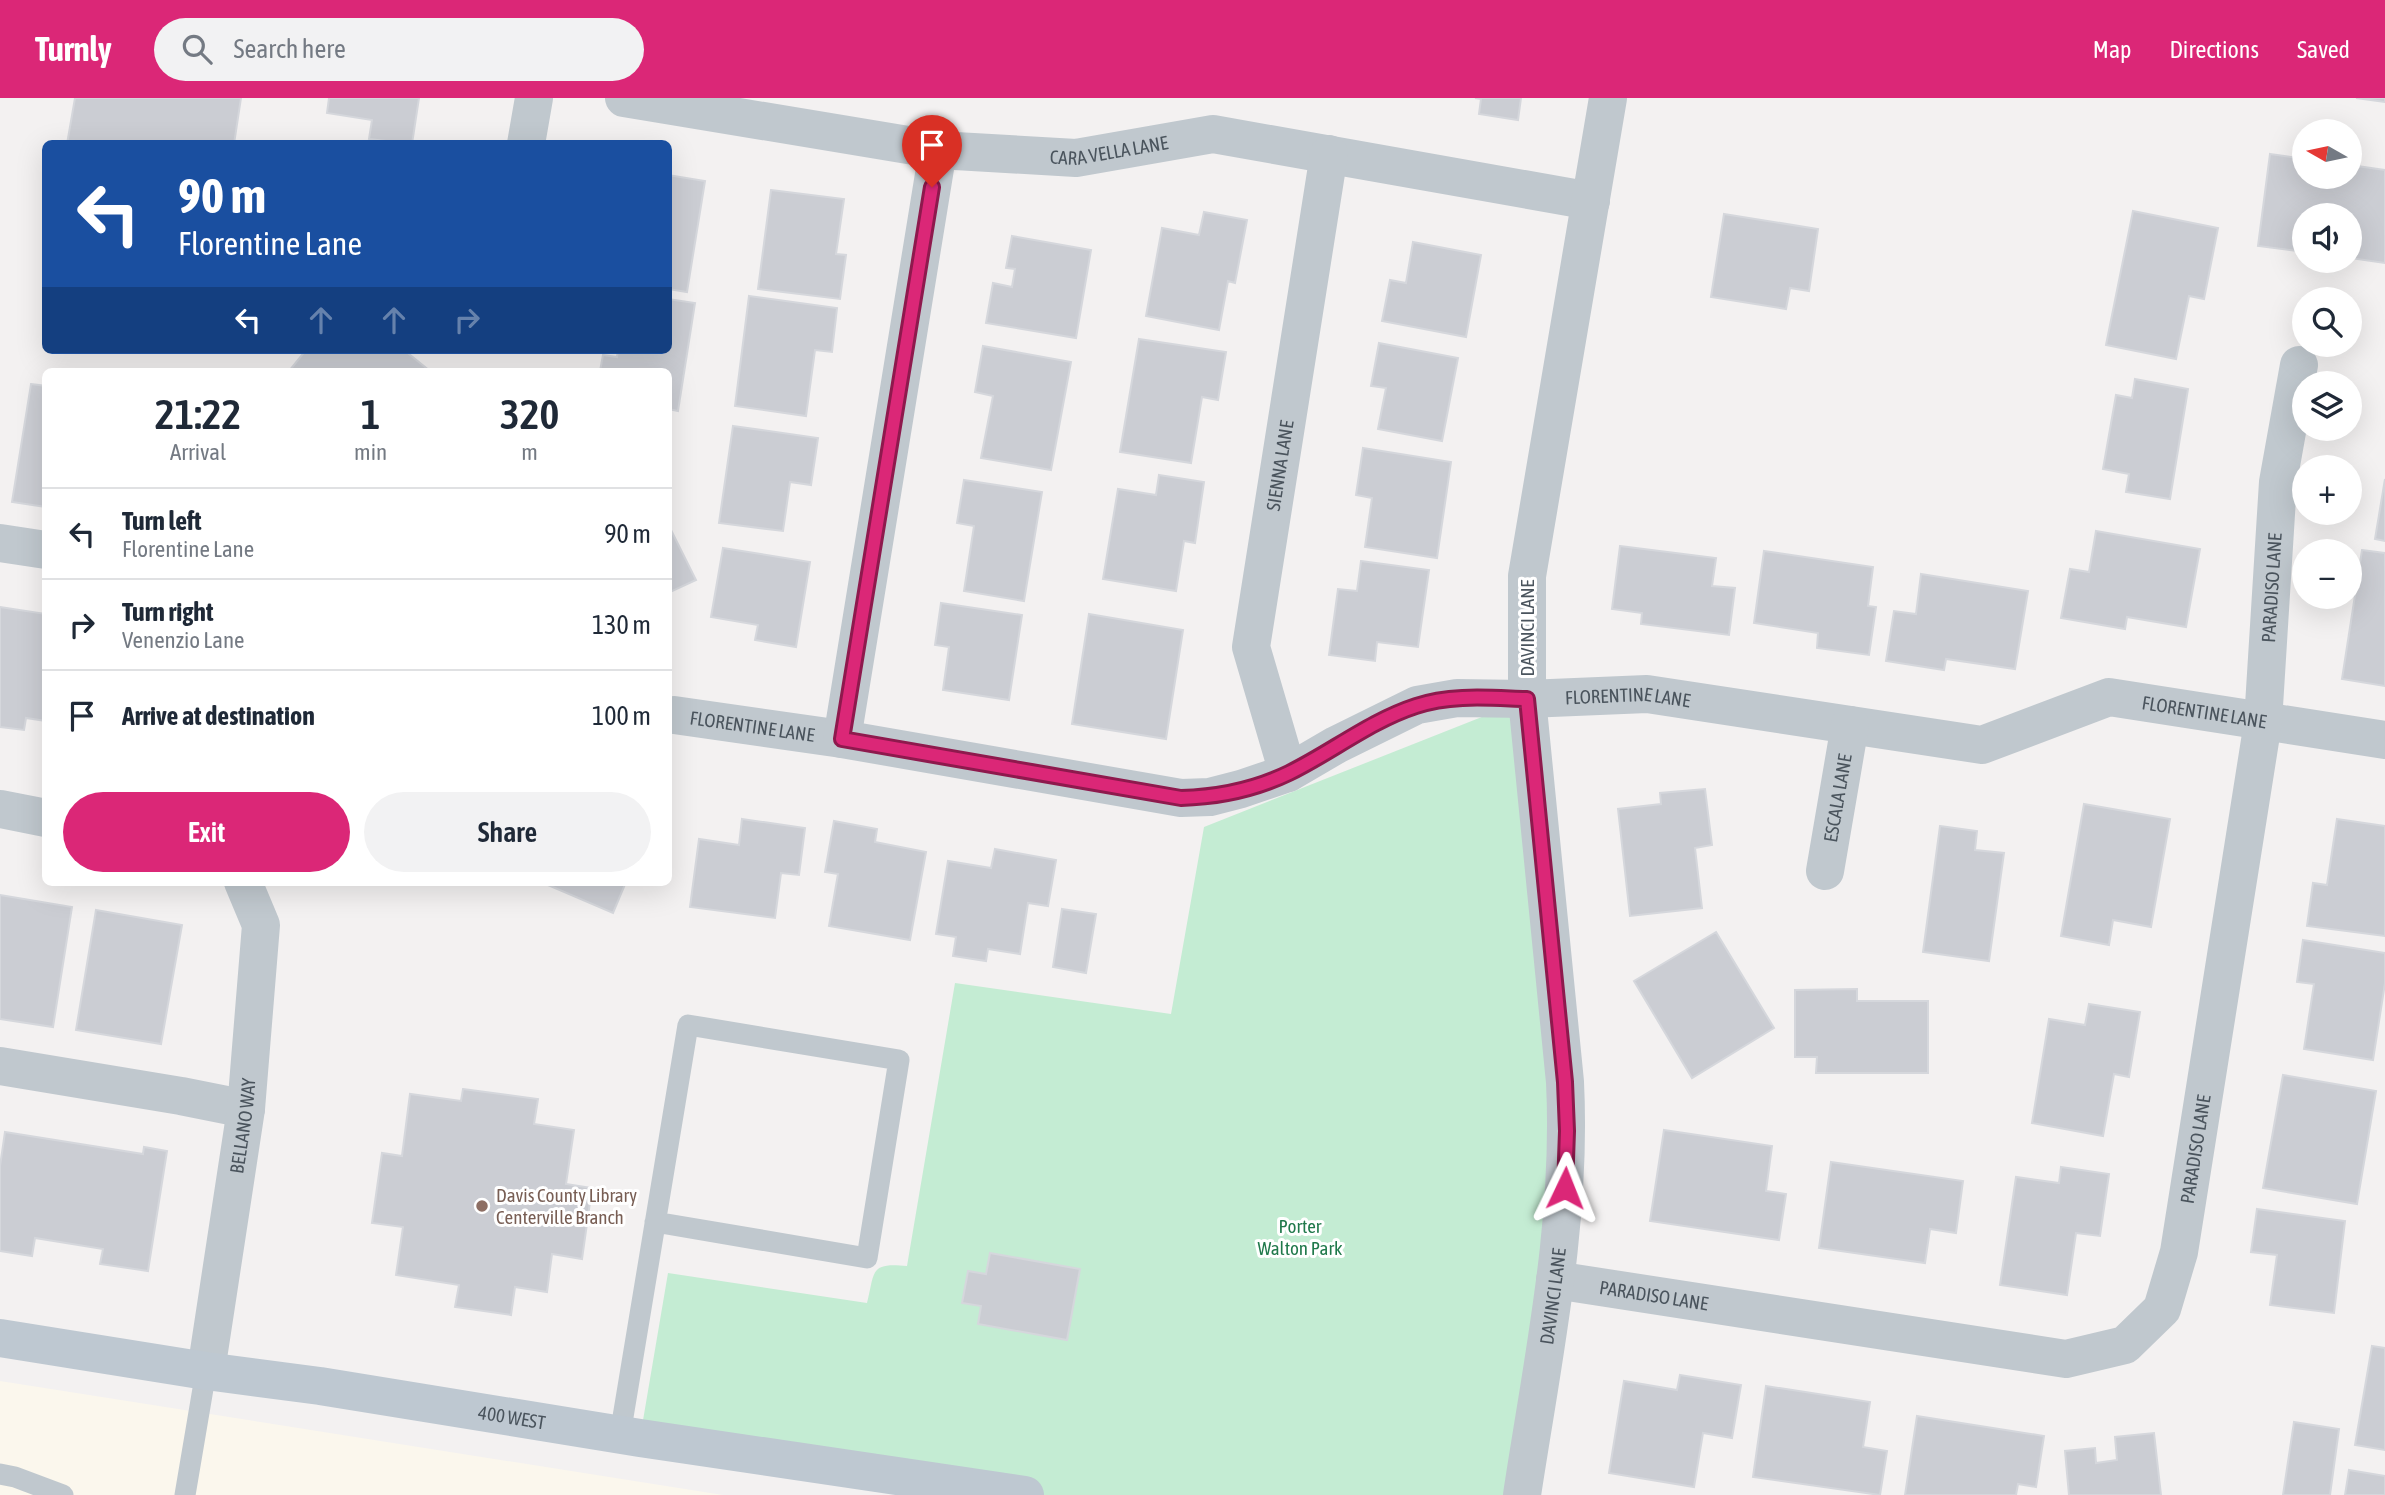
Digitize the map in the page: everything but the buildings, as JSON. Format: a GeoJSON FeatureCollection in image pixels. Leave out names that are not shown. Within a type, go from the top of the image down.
{"type":"FeatureCollection","features":[{"type":"Feature","properties":{"kind":"main road","name":"400 WEST"},"geometry":{"type":"LineString","coordinates":[[0,1338],[1025,1495]]}},
{"type":"Feature","properties":{"kind":"street"},"geometry":{"type":"LineString","coordinates":[[527,140],[534,98]]}},
{"type":"Feature","properties":{"kind":"street","name":"CARA VELLA LANE"},"geometry":{"type":"LineString","coordinates":[[624,98],[938,150],[1076,158],[1213,134],[1591,201]]}},
{"type":"Feature","properties":{"kind":"street","name":"DAVINCI LANE"},"geometry":{"type":"LineString","coordinates":[[1522,1495],[1562,1232],[1567,1131],[1565,1082],[1527,699],[1527,576],[1608,98]]}},
{"type":"Feature","properties":{"kind":"street"},"geometry":{"type":"LineString","coordinates":[[842,739],[938,150]]}},
{"type":"Feature","properties":{"kind":"street","name":"SIENNA LANE"},"geometry":{"type":"LineString","coordinates":[[1288,774],[1251,647],[1329,154]]}},
{"type":"Feature","properties":{"kind":"street","name":"PARADISO LANE"},"geometry":{"type":"LineString","coordinates":[[1555,1280],[2066,1359],[2125,1345],[2162,1309],[2179,1252],[2263,722],[2278,482],[2299,365]]}},
{"type":"Feature","properties":{"kind":"street"},"geometry":{"type":"LineString","coordinates":[[0,543],[42,549]]}},
{"type":"Feature","properties":{"kind":"street","name":"FLORENTINE LANE"},"geometry":{"type":"LineString","coordinates":[[674,715],[842,739],[1181,798],[1210,797],[1288,774],[1336,745],[1417,705],[1458,698],[1527,699],[1647,694],[1982,745],[2109,697],[2385,740]]}},
{"type":"Feature","properties":{"kind":"street","name":"ESCALA LANE"},"geometry":{"type":"LineString","coordinates":[[1825,871],[1850,725]]}},
{"type":"Feature","properties":{"kind":"street"},"geometry":{"type":"LineString","coordinates":[[0,809],[42,817]]}},
{"type":"Feature","properties":{"kind":"street","name":"BELLANO WAY"},"geometry":{"type":"LineString","coordinates":[[206,1371],[246,1109],[261,925],[245,886]]}},
{"type":"Feature","properties":{"kind":"street"},"geometry":{"type":"LineString","coordinates":[[0,1066],[246,1109]]}},
{"type":"Feature","properties":{"kind":"lane"},"geometry":{"type":"LineString","coordinates":[[620,1435],[655,1222],[688,1025],[899,1060],[867,1258],[655,1222]]}},
{"type":"Feature","properties":{"kind":"lane"},"geometry":{"type":"LineString","coordinates":[[185,1495],[206,1371]]}},
{"type":"Feature","properties":{"kind":"lane"},"geometry":{"type":"LineString","coordinates":[[0,1474],[63,1495]]}},
{"type":"Feature","properties":{"kind":"shaded area"},"geometry":{"type":"Polygon","coordinates":[[[0,1381],[723,1495],[0,1495],[0,1381]]]}},
{"type":"Feature","properties":{"kind":"green space","name":"Porter Walton Park"},"geometry":{"type":"Polygon","coordinates":[[[1527,699],[1565,1082],[1522,1495],[1025,1495],[640,1438],[668,1273],[867,1303],[876,1271],[886,1266],[907,1266],[955,983],[1171,1014],[1204,827],[1527,699]]]}},
{"type":"Feature","properties":{"kind":"place","name":"Davis County Library Centerville Branch"},"geometry":{"type":"Point","coordinates":[482,1206]}},
{"type":"Feature","properties":{"kind":"route"},"geometry":{"type":"LineString","coordinates":[[932,187],[842,739],[1181,798],[1210,797],[1288,774],[1336,745],[1417,705],[1458,698],[1527,699],[1565,1082],[1565,1188]]}}]}
